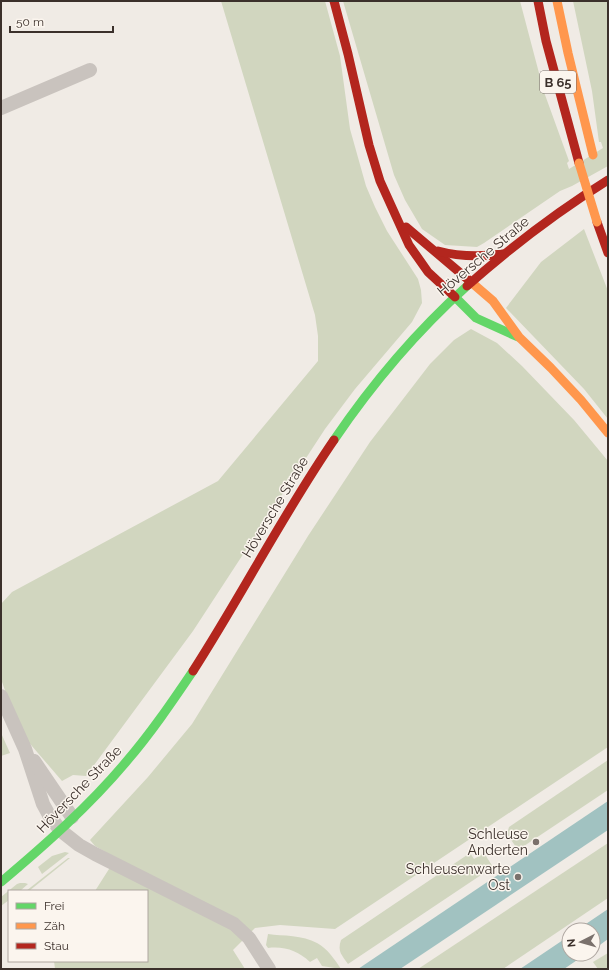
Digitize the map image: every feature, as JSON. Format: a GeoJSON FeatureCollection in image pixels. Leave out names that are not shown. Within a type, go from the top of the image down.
{"type":"FeatureCollection","features":[{"type":"Feature","properties":{"kind":"main road"},"geometry":{"type":"LineString","coordinates":[[334,1],[348,54],[362,118],[376,167],[383,188],[410,245],[428,272],[476,318],[519,337]]}},
{"type":"Feature","properties":{"kind":"main road","name":"B 65"},"geometry":{"type":"LineString","coordinates":[[538,1],[546,41],[579,163],[608,253]]}},
{"type":"Feature","properties":{"kind":"main road","name":"B 65"},"geometry":{"type":"LineString","coordinates":[[556,1],[594,158]]}},
{"type":"Feature","properties":{"kind":"main road"},"geometry":{"type":"LineString","coordinates":[[599,176],[604,192]]}},
{"type":"Feature","properties":{"kind":"main road","name":"Höversche Straße"},"geometry":{"type":"LineString","coordinates":[[1,882],[26,862],[100,791],[131,756],[166,710],[212,640],[317,465],[359,405],[389,367],[455,297],[503,254],[608,180]]}},
{"type":"Feature","properties":{"kind":"main road"},"geometry":{"type":"LineString","coordinates":[[398,220],[493,301],[519,337],[581,400],[608,433]]}},
{"type":"Feature","properties":{"kind":"main road"},"geometry":{"type":"LineString","coordinates":[[433,249],[467,258],[503,254]]}},
{"type":"Feature","properties":{"kind":"street"},"geometry":{"type":"LineString","coordinates":[[1,108],[90,70]]}},
{"type":"Feature","properties":{"kind":"street"},"geometry":{"type":"LineString","coordinates":[[1,696],[25,749],[43,804],[60,830],[79,845],[95,854],[234,924],[249,938],[269,969]]}},
{"type":"Feature","properties":{"kind":"street"},"geometry":{"type":"LineString","coordinates":[[25,749],[72,817]]}},
{"type":"Feature","properties":{"kind":"green space"},"geometry":{"type":"Polygon","coordinates":[[[221,1],[325,1],[340,56],[350,129],[366,186],[387,231],[418,279],[422,303],[412,322],[355,389],[325,429],[193,631],[86,776],[73,775],[62,781],[19,731],[1,679],[1,604],[12,592],[218,481],[318,361],[318,336],[315,315],[221,1]]]}},
{"type":"Feature","properties":{"kind":"green space"},"geometry":{"type":"Polygon","coordinates":[[[343,1],[520,1],[544,92],[569,161],[567,163],[569,169],[603,148],[601,142],[599,142],[592,91],[573,1],[608,1],[608,166],[560,191],[477,247],[445,245],[422,229],[405,200],[394,175],[343,1]]]}},
{"type":"Feature","properties":{"kind":"green space"},"geometry":{"type":"Polygon","coordinates":[[[584,229],[608,291],[608,419],[584,389],[506,308],[541,262],[584,229]]]}},
{"type":"Feature","properties":{"kind":"green space"},"geometry":{"type":"Polygon","coordinates":[[[471,329],[497,343],[522,366],[574,420],[608,461],[608,747],[335,929],[280,925],[255,928],[233,950],[245,969],[55,969],[54,962],[148,962],[148,890],[96,890],[116,858],[95,846],[90,840],[148,777],[192,724],[308,536],[370,442],[430,364],[454,340],[471,329]]]}},
{"type":"Feature","properties":{"kind":"green space"},"geometry":{"type":"Polygon","coordinates":[[[1,733],[10,753],[1,756],[1,733]]]}},
{"type":"Feature","properties":{"kind":"green space"},"geometry":{"type":"Polygon","coordinates":[[[608,760],[608,790],[518,850],[507,834],[509,827],[608,760]]]}},
{"type":"Feature","properties":{"kind":"green space"},"geometry":{"type":"Polygon","coordinates":[[[608,843],[608,898],[573,922],[561,922],[561,930],[503,969],[418,969],[608,843]]]}},
{"type":"Feature","properties":{"kind":"green space"},"geometry":{"type":"Polygon","coordinates":[[[65,852],[69,853],[42,874],[38,867],[52,856],[65,852]]]}},
{"type":"Feature","properties":{"kind":"green space"},"geometry":{"type":"Polygon","coordinates":[[[470,853],[474,859],[484,853],[493,867],[348,964],[342,956],[340,950],[341,940],[470,853]]]}},
{"type":"Feature","properties":{"kind":"green space"},"geometry":{"type":"Polygon","coordinates":[[[68,858],[70,858],[30,890],[27,890],[68,858]]]}},
{"type":"Feature","properties":{"kind":"green space"},"geometry":{"type":"Polygon","coordinates":[[[17,884],[28,884],[21,890],[10,890],[17,884]]]}},
{"type":"Feature","properties":{"kind":"green space"},"geometry":{"type":"Polygon","coordinates":[[[8,891],[8,901],[1,906],[1,897],[8,891]]]}},
{"type":"Feature","properties":{"kind":"green space"},"geometry":{"type":"Polygon","coordinates":[[[268,934],[299,937],[311,940],[321,945],[341,969],[322,966],[317,958],[310,962],[291,950],[268,948],[266,945],[268,934]]]}},
{"type":"Feature","properties":{"kind":"green space"},"geometry":{"type":"Polygon","coordinates":[[[608,953],[608,969],[598,969],[593,962],[601,962],[601,957],[608,953]]]}},
{"type":"Feature","properties":{"kind":"water"},"geometry":{"type":"Polygon","coordinates":[[[608,801],[608,830],[400,969],[358,969],[608,801]]]}},
{"type":"Feature","properties":{"kind":"water"},"geometry":{"type":"Polygon","coordinates":[[[608,909],[608,939],[601,944],[601,922],[589,922],[608,909]]]}},
{"type":"Feature","properties":{"kind":"water"},"geometry":{"type":"Polygon","coordinates":[[[561,941],[561,962],[574,962],[564,969],[520,969],[561,941]]]}},
{"type":"Feature","properties":{"kind":"traffic: fast"},"geometry":{"type":"LineString","coordinates":[[334,440],[396,359],[430,321],[467,286]]}},
{"type":"Feature","properties":{"kind":"traffic: fast"},"geometry":{"type":"LineString","coordinates":[[455,297],[476,318],[518,337]]}},
{"type":"Feature","properties":{"kind":"traffic: fast"},"geometry":{"type":"LineString","coordinates":[[1,882],[66,825],[112,778],[153,729],[193,671]]}},
{"type":"Feature","properties":{"kind":"traffic: slow"},"geometry":{"type":"LineString","coordinates":[[557,1],[593,155]]}},
{"type":"Feature","properties":{"kind":"traffic: slow"},"geometry":{"type":"LineString","coordinates":[[579,163],[597,222]]}},
{"type":"Feature","properties":{"kind":"traffic: slow"},"geometry":{"type":"LineString","coordinates":[[471,282],[493,301],[519,337],[581,400],[608,433]]}},
{"type":"Feature","properties":{"kind":"traffic: jam"},"geometry":{"type":"LineString","coordinates":[[334,1],[369,145],[380,181],[409,245],[428,272],[455,297]]}},
{"type":"Feature","properties":{"kind":"traffic: jam"},"geometry":{"type":"LineString","coordinates":[[538,1],[546,41],[579,163]]}},
{"type":"Feature","properties":{"kind":"traffic: jam"},"geometry":{"type":"LineString","coordinates":[[467,286],[535,230],[608,180]]}},
{"type":"Feature","properties":{"kind":"traffic: jam"},"geometry":{"type":"LineString","coordinates":[[597,222],[608,253]]}},
{"type":"Feature","properties":{"kind":"traffic: jam"},"geometry":{"type":"LineString","coordinates":[[406,227],[471,282]]}},
{"type":"Feature","properties":{"kind":"traffic: jam"},"geometry":{"type":"LineString","coordinates":[[438,251],[470,256],[503,254]]}},
{"type":"Feature","properties":{"kind":"traffic: jam"},"geometry":{"type":"LineString","coordinates":[[193,671],[297,497],[334,440]]}},
{"type":"Feature","properties":{"kind":"place","name":"Schleuse Anderten"},"geometry":{"type":"Point","coordinates":[536,842]}},
{"type":"Feature","properties":{"kind":"place","name":"Schleusenwarte Ost"},"geometry":{"type":"Point","coordinates":[518,877]}}]}
